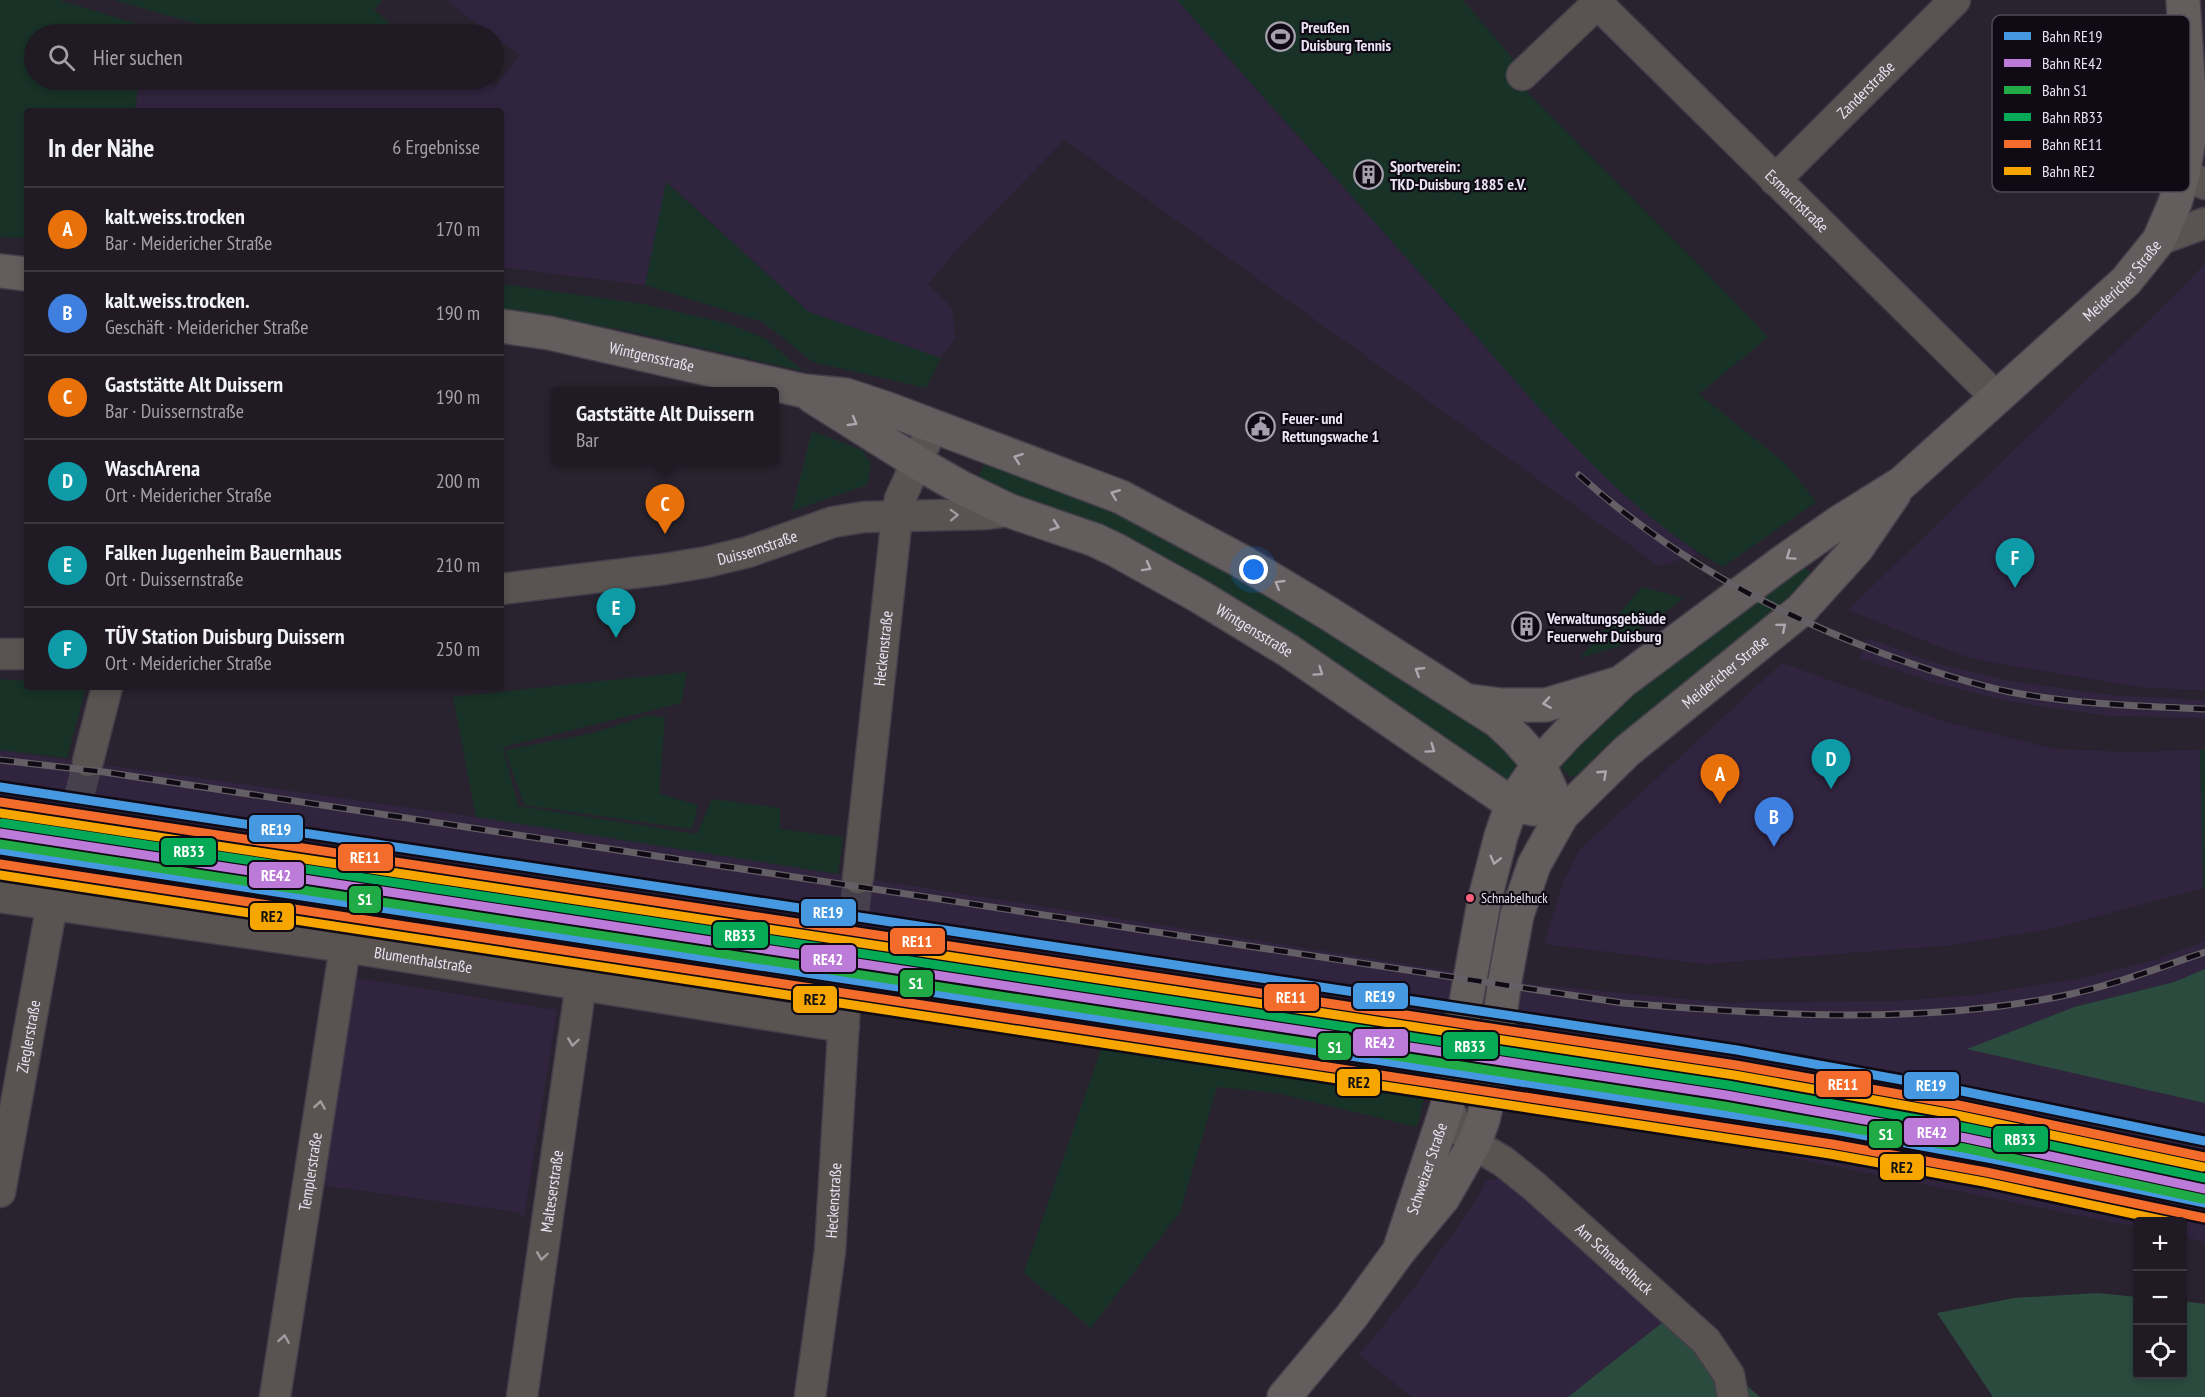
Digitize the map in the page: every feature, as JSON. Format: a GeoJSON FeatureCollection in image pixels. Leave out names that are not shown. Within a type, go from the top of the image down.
{"type":"FeatureCollection","features":[{"type":"Feature","properties":{"kind":"main road","name":"Meidericher Straße"},"geometry":{"type":"LineString","coordinates":[[2183,0],[2184,15]]}},
{"type":"Feature","properties":{"kind":"main road","name":"Meidericher Straße"},"geometry":{"type":"LineString","coordinates":[[2190,72],[2197,144],[2194,179]]}},
{"type":"Feature","properties":{"kind":"main road","name":"Meidericher Straße"},"geometry":{"type":"LineString","coordinates":[[1512,804],[1539,764],[1623,681],[1793,554],[1902,483],[2126,281],[2159,240],[2175,203],[2184,192]]}},
{"type":"Feature","properties":{"kind":"main road"},"geometry":{"type":"LineString","coordinates":[[0,271],[24,274]]}},
{"type":"Feature","properties":{"kind":"main road","name":"Wintgensstraße"},"geometry":{"type":"LineString","coordinates":[[504,326],[591,342],[804,391],[846,395],[926,442],[1121,497],[1241,561],[1469,701],[1505,727],[1539,764],[1562,815]]}},
{"type":"Feature","properties":{"kind":"main road","name":"Wintgensstraße"},"geometry":{"type":"LineString","coordinates":[[926,442],[962,488],[1010,511],[1095,540],[1116,550],[1197,595],[1289,651],[1512,804],[1562,815]]}},
{"type":"Feature","properties":{"kind":"main road","name":"Meidericher Straße"},"geometry":{"type":"LineString","coordinates":[[1539,854],[1562,815],[1627,751],[1802,610],[1857,548],[1902,483]]}},
{"type":"Feature","properties":{"kind":"main road","name":"Wintgensstraße"},"geometry":{"type":"LineString","coordinates":[[1469,701],[1502,705],[1546,705],[1623,681]]}},
{"type":"Feature","properties":{"kind":"main road","name":"Schweizer Straße"},"geometry":{"type":"LineString","coordinates":[[1400,1251],[1447,1107],[1484,902],[1500,836],[1512,804]]}},
{"type":"Feature","properties":{"kind":"main road","name":"Schweizer Straße"},"geometry":{"type":"LineString","coordinates":[[1284,1397],[1351,1317],[1443,1198],[1474,1144],[1488,1098],[1517,915],[1539,854]]}},
{"type":"Feature","properties":{"kind":"street","name":"Zanderstraße"},"geometry":{"type":"LineString","coordinates":[[1774,180],[1955,0]]}},
{"type":"Feature","properties":{"kind":"street","name":"Esmarchstraße"},"geometry":{"type":"LineString","coordinates":[[1599,2],[1774,180],[1997,398]]}},
{"type":"Feature","properties":{"kind":"street"},"geometry":{"type":"LineString","coordinates":[[1522,75],[1599,2]]}},
{"type":"Feature","properties":{"kind":"street"},"geometry":{"type":"LineString","coordinates":[[2159,240],[2205,223]]}},
{"type":"Feature","properties":{"kind":"street","name":"Heckenstraße"},"geometry":{"type":"LineString","coordinates":[[858,878],[897,516],[900,499],[926,442]]}},
{"type":"Feature","properties":{"kind":"street","name":"Duissernstraße"},"geometry":{"type":"LineString","coordinates":[[504,590],[665,569],[748,552],[833,522],[864,517],[987,514],[1010,511]]}},
{"type":"Feature","properties":{"kind":"street"},"geometry":{"type":"LineString","coordinates":[[0,654],[24,654]]}},
{"type":"Feature","properties":{"kind":"street"},"geometry":{"type":"LineString","coordinates":[[88,761],[106,690]]}},
{"type":"Feature","properties":{"kind":"street","name":"Blumenthalstraße"},"geometry":{"type":"LineString","coordinates":[[0,897],[55,893],[345,947],[581,984],[845,1015]]}},
{"type":"Feature","properties":{"kind":"street","name":"Zieglerstraße"},"geometry":{"type":"LineString","coordinates":[[0,1192],[55,893]]}},
{"type":"Feature","properties":{"kind":"street","name":"Templerstraße"},"geometry":{"type":"LineString","coordinates":[[275,1397],[345,947]]}},
{"type":"Feature","properties":{"kind":"street","name":"Malteserstraße"},"geometry":{"type":"LineString","coordinates":[[522,1397],[581,984]]}},
{"type":"Feature","properties":{"kind":"street","name":"Heckenstraße"},"geometry":{"type":"LineString","coordinates":[[810,1397],[830,1251],[845,1015]]}},
{"type":"Feature","properties":{"kind":"street","name":"Am Schnabelhuck"},"geometry":{"type":"LineString","coordinates":[[1447,1107],[1458,1128],[1474,1144],[1504,1162],[1535,1188],[1706,1341],[1729,1375],[1733,1395]]}},
{"type":"Feature","properties":{"kind":"street"},"geometry":{"type":"LineString","coordinates":[[1432,1156],[1474,1144]]}},
{"type":"Feature","properties":{"kind":"shaded area"},"geometry":{"type":"Polygon","coordinates":[[[445,0],[1177,0],[1553,423],[1625,496],[1699,554],[1659,566],[1064,140],[954,253],[928,284],[952,308],[955,338],[941,358],[809,312],[667,182],[645,285],[504,267],[504,108],[135,108],[138,90],[504,90],[504,75],[519,55],[504,44],[504,24],[477,24],[445,0]]]}},
{"type":"Feature","properties":{"kind":"shaded area"},"geometry":{"type":"Polygon","coordinates":[[[2205,263],[2205,690],[2145,688],[1994,663],[1962,655],[1848,610],[2182,288],[2205,263]]]}},
{"type":"Feature","properties":{"kind":"shaded area"},"geometry":{"type":"Polygon","coordinates":[[[1867,638],[1942,665],[2011,681],[2111,695],[2205,700],[2205,718],[2110,716],[2011,702],[1936,683],[1860,658],[1867,638]]]}},
{"type":"Feature","properties":{"kind":"shaded area"},"geometry":{"type":"Polygon","coordinates":[[[1782,663],[1949,723],[2054,749],[2128,752],[2200,750],[2203,888],[2050,929],[1953,945],[1705,964],[1544,944],[1563,883],[1579,850],[1782,663]]]}},
{"type":"Feature","properties":{"kind":"shaded area"},"geometry":{"type":"Polygon","coordinates":[[[0,750],[476,817],[1539,985],[1727,1003],[1895,1001],[1974,995],[2077,979],[2158,959],[2205,941],[2205,969],[2174,982],[2074,1007],[1968,1049],[2205,1103],[2205,1242],[2187,1238],[2187,1217],[2133,1217],[2133,1226],[1519,1103],[1426,1088],[1102,1046],[863,1004],[0,879],[0,750]]]}},
{"type":"Feature","properties":{"kind":"shaded area"},"geometry":{"type":"Polygon","coordinates":[[[344,976],[557,1010],[524,1218],[517,1212],[312,1184],[344,976]]]}},
{"type":"Feature","properties":{"kind":"shaded area"},"geometry":{"type":"Polygon","coordinates":[[[1500,1178],[1668,1318],[1568,1397],[1412,1397],[1359,1355],[1412,1290],[1474,1204],[1486,1181],[1500,1178]]]}},
{"type":"Feature","properties":{"kind":"green space"},"geometry":{"type":"Polygon","coordinates":[[[0,0],[59,0],[138,24],[24,24],[24,90],[138,90],[135,108],[24,108],[24,238],[0,237],[0,0]]]}},
{"type":"Feature","properties":{"kind":"green space"},"geometry":{"type":"Polygon","coordinates":[[[114,0],[382,0],[374,10],[391,24],[198,24],[114,0]]]}},
{"type":"Feature","properties":{"kind":"green space"},"geometry":{"type":"Polygon","coordinates":[[[1177,0],[1463,0],[1520,67],[1523,86],[1528,93],[1768,337],[1699,394],[1786,464],[1816,502],[1723,567],[1685,543],[1649,516],[1615,486],[1551,421],[1177,0]]]}},
{"type":"Feature","properties":{"kind":"green space"},"geometry":{"type":"Polygon","coordinates":[[[666,182],[809,312],[941,358],[926,388],[813,362],[763,322],[645,285],[666,182]]]}},
{"type":"Feature","properties":{"kind":"green space"},"geometry":{"type":"Polygon","coordinates":[[[504,284],[644,304],[730,324],[766,339],[803,371],[613,328],[504,314],[504,284]]]}},
{"type":"Feature","properties":{"kind":"green space"},"geometry":{"type":"Polygon","coordinates":[[[812,431],[862,450],[871,464],[867,485],[792,511],[812,431]]]}},
{"type":"Feature","properties":{"kind":"green space"},"geometry":{"type":"Polygon","coordinates":[[[988,458],[1119,508],[1208,555],[1500,739],[1522,769],[1507,783],[973,486],[988,458]]]}},
{"type":"Feature","properties":{"kind":"green space"},"geometry":{"type":"Polygon","coordinates":[[[1800,564],[1816,577],[1587,772],[1570,777],[1561,767],[1564,754],[1583,733],[1800,564]]]}},
{"type":"Feature","properties":{"kind":"green space"},"geometry":{"type":"Polygon","coordinates":[[[1642,587],[1684,598],[1619,646],[1580,658],[1642,587]]]}},
{"type":"Feature","properties":{"kind":"green space"},"geometry":{"type":"Polygon","coordinates":[[[687,672],[681,703],[503,747],[518,806],[697,834],[712,799],[780,808],[780,829],[843,837],[838,874],[476,817],[453,697],[687,672]]]}},
{"type":"Feature","properties":{"kind":"green space"},"geometry":{"type":"Polygon","coordinates":[[[0,679],[24,681],[24,690],[85,690],[67,758],[0,750],[0,679]]]}},
{"type":"Feature","properties":{"kind":"green space"},"geometry":{"type":"Polygon","coordinates":[[[646,716],[665,717],[659,794],[698,805],[692,829],[524,805],[505,750],[594,733],[646,716]]]}},
{"type":"Feature","properties":{"kind":"green space"},"geometry":{"type":"Polygon","coordinates":[[[2200,750],[2205,750],[2205,887],[2203,888],[2200,750]]]}},
{"type":"Feature","properties":{"kind":"green space"},"geometry":{"type":"Polygon","coordinates":[[[2205,969],[2205,1103],[1967,1049],[2074,1007],[2174,982],[2205,969]]]}},
{"type":"Feature","properties":{"kind":"green space"},"geometry":{"type":"Polygon","coordinates":[[[1102,1046],[1426,1088],[1417,1127],[1276,1093],[1217,1087],[1180,1212],[1091,1328],[1024,1273],[1102,1046]]]}},
{"type":"Feature","properties":{"kind":"green space"},"geometry":{"type":"Polygon","coordinates":[[[2098,1293],[2133,1297],[2133,1379],[2187,1379],[2187,1302],[2205,1304],[2205,1397],[1993,1397],[1937,1313],[2014,1298],[2098,1293]]]}},
{"type":"Feature","properties":{"kind":"green space"},"geometry":{"type":"Polygon","coordinates":[[[1668,1318],[1760,1397],[1568,1397],[1668,1318]]]}},
{"type":"Feature","properties":{"kind":"tunnel"},"geometry":{"type":"LineString","coordinates":[[58,882],[88,761]]}},
{"type":"Feature","properties":{"kind":"tunnel"},"geometry":{"type":"LineString","coordinates":[[845,1002],[858,878]]}},
{"type":"Feature","properties":{"kind":"railway"},"geometry":{"type":"LineString","coordinates":[[1579,475],[1649,532],[1723,579],[1801,619],[1884,654],[1946,675],[2010,692],[2083,702],[2205,709]]}},
{"type":"Feature","properties":{"kind":"railway"},"geometry":{"type":"LineString","coordinates":[[0,760],[104,772],[1623,1003],[1787,1014],[1841,1015],[1949,1011],[2003,1006],[2076,993],[2205,952]]}},
{"type":"Feature","properties":{"kind":"rail line","name":"RE19"},"geometry":{"type":"LineString","coordinates":[[0,787],[1737,1050],[1957,1090],[2205,1141]]}},
{"type":"Feature","properties":{"kind":"rail line","name":"RE11"},"geometry":{"type":"LineString","coordinates":[[0,802],[1736,1065],[1944,1102],[2205,1157]]}},
{"type":"Feature","properties":{"kind":"rail line","name":"RE2"},"geometry":{"type":"LineString","coordinates":[[0,813],[1734,1075],[1942,1112],[2203,1167]]}},
{"type":"Feature","properties":{"kind":"rail line","name":"RB33"},"geometry":{"type":"LineString","coordinates":[[2,823],[1728,1085],[1968,1128],[2205,1178]]}},
{"type":"Feature","properties":{"kind":"rail line","name":"RE42"},"geometry":{"type":"LineString","coordinates":[[0,833],[1726,1095],[1966,1138],[2205,1189]]}},
{"type":"Feature","properties":{"kind":"rail line","name":"S1"},"geometry":{"type":"LineString","coordinates":[[0,844],[1724,1106],[1964,1148],[2203,1199]]}},
{"type":"Feature","properties":{"kind":"rail line","name":"RE19"},"geometry":{"type":"LineString","coordinates":[[0,850],[1835,1130],[1993,1159],[2205,1203]]}},
{"type":"Feature","properties":{"kind":"rail line","name":"RE11"},"geometry":{"type":"LineString","coordinates":[[0,864],[1832,1144],[1986,1172],[2205,1218]]}},
{"type":"Feature","properties":{"kind":"rail line","name":"RE2"},"geometry":{"type":"LineString","coordinates":[[0,875],[1830,1154],[1984,1182],[2148,1217]]}},
{"type":"Feature","properties":{"kind":"place","name":"Preußen Duisburg Tennis"},"geometry":{"type":"Point","coordinates":[1280,36]}},
{"type":"Feature","properties":{"kind":"place","name":"Sportverein: TKD-Duisburg 1885 e.V."},"geometry":{"type":"Point","coordinates":[1369,175]}},
{"type":"Feature","properties":{"kind":"place","name":"Feuer- und Rettungswache 1"},"geometry":{"type":"Point","coordinates":[1261,427]}},
{"type":"Feature","properties":{"kind":"place","name":"Gaststätte Alt Duissern"},"geometry":{"type":"Point","coordinates":[665,534]}},
{"type":"Feature","properties":{"kind":"place","name":"TÜV Station Duisburg Duissern"},"geometry":{"type":"Point","coordinates":[2015,588]}},
{"type":"Feature","properties":{"kind":"place","name":"Verwaltungsgebäude Feuerwehr Duisburg"},"geometry":{"type":"Point","coordinates":[1526,627]}},
{"type":"Feature","properties":{"kind":"place","name":"Falken Jugenheim Bauernhaus"},"geometry":{"type":"Point","coordinates":[616,638]}},
{"type":"Feature","properties":{"kind":"place","name":"WaschArena"},"geometry":{"type":"Point","coordinates":[1831,789]}},
{"type":"Feature","properties":{"kind":"place","name":"kalt.weiss.trocken"},"geometry":{"type":"Point","coordinates":[1720,804]}},
{"type":"Feature","properties":{"kind":"place","name":"kalt.weiss.trocken."},"geometry":{"type":"Point","coordinates":[1774,847]}},
{"type":"Feature","properties":{"kind":"place","name":"Schnabelhuck"},"geometry":{"type":"Point","coordinates":[1470,898]}}]}
